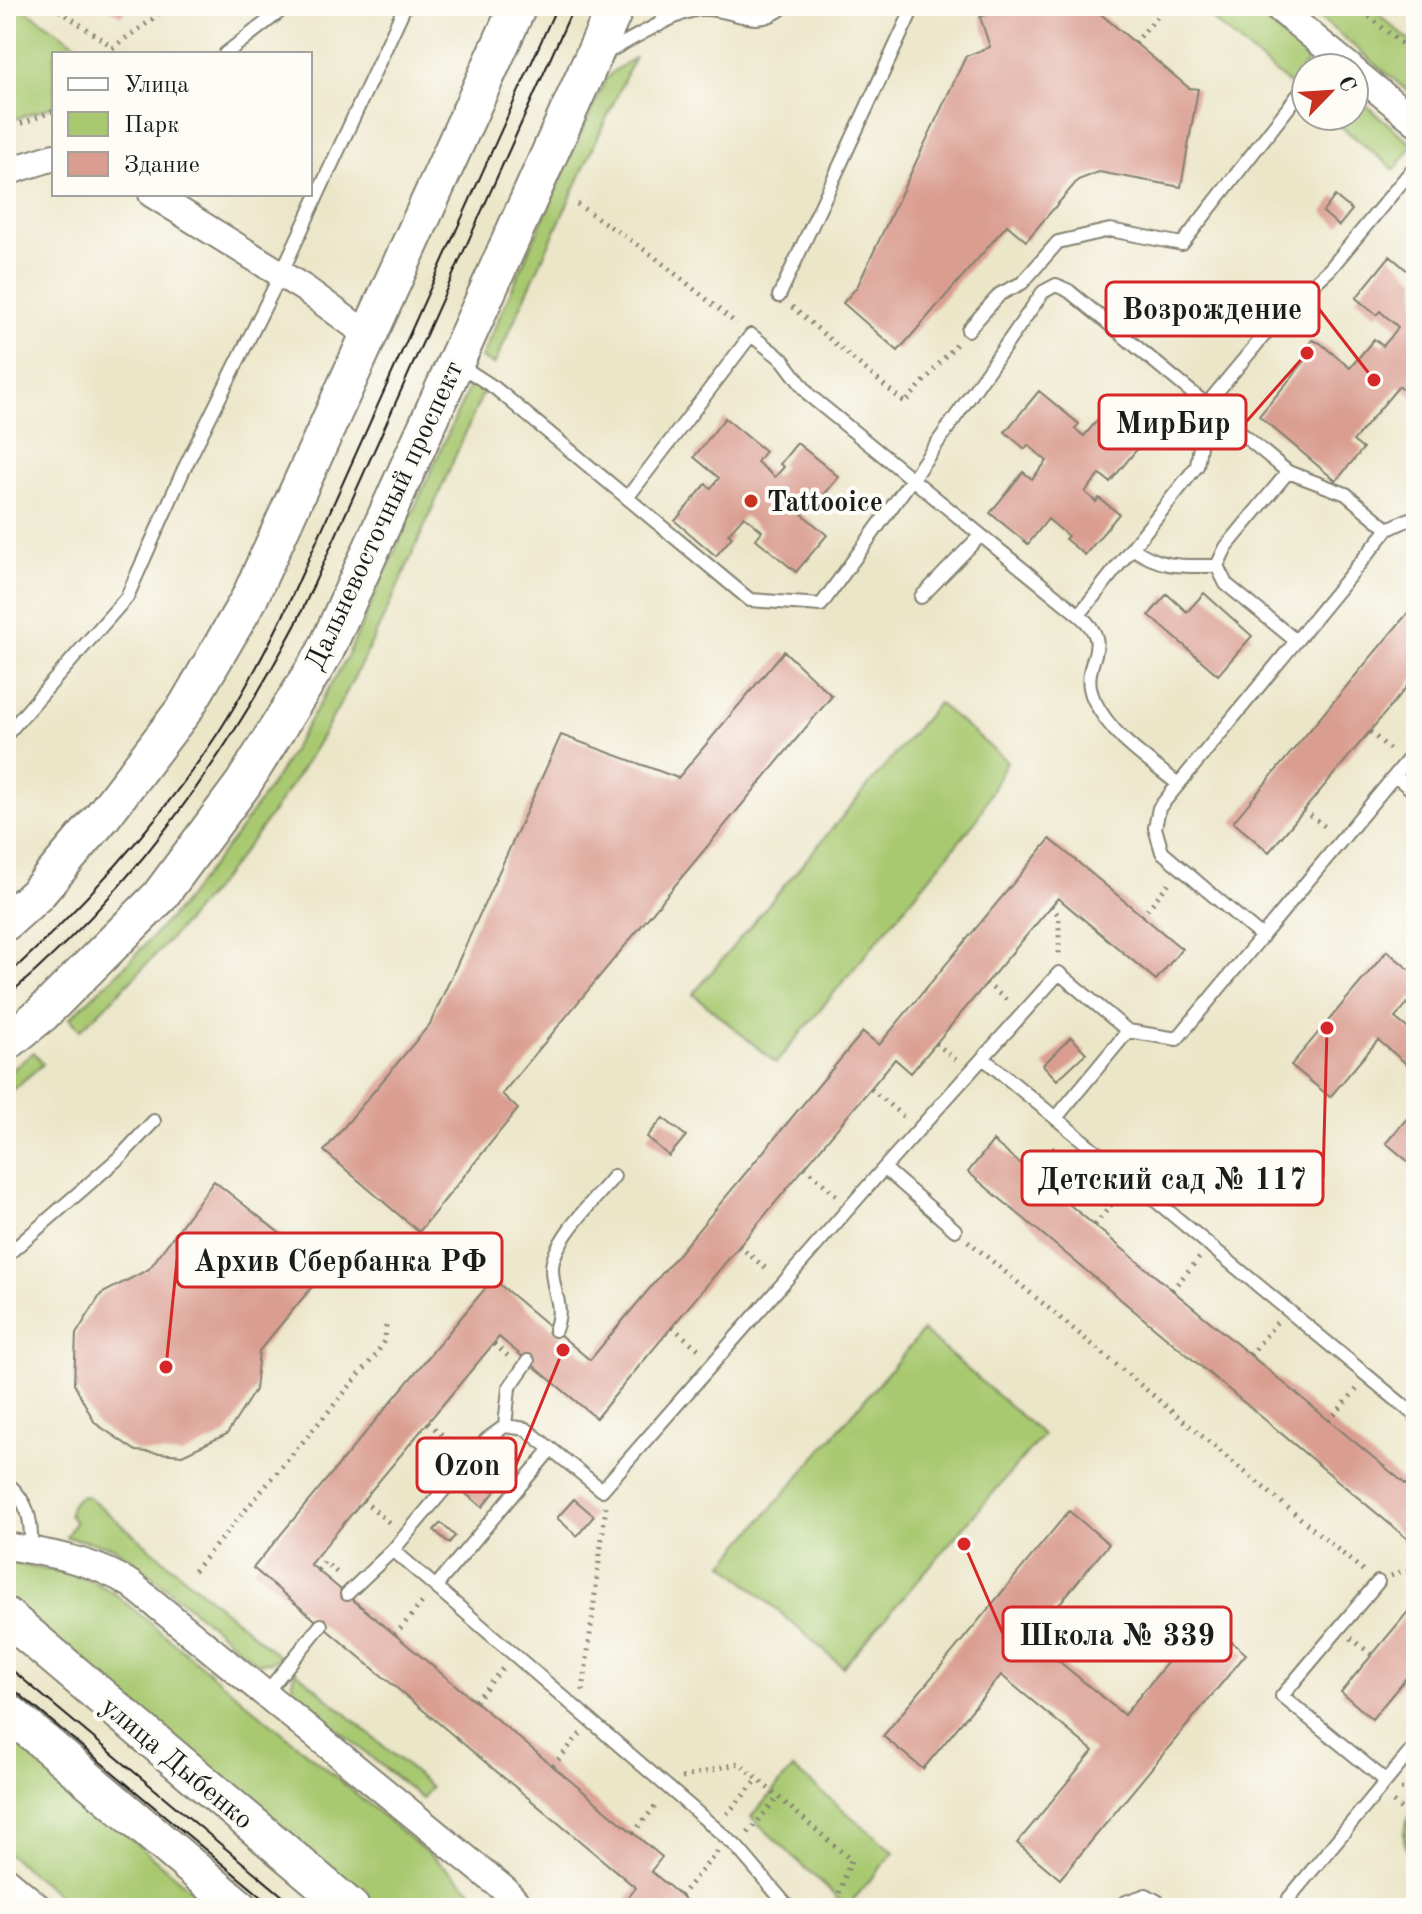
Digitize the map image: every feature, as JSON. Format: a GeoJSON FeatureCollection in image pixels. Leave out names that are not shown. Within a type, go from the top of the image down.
{"type":"FeatureCollection","features":[{"type":"Feature","properties":{"kind":"main road"},"geometry":{"type":"LineString","coordinates":[[6,922],[37,894],[93,828],[186,707],[249,599],[518,6]]}},
{"type":"Feature","properties":{"kind":"main road","name":"Дальневосточный проспект"},"geometry":{"type":"LineString","coordinates":[[6,1043],[42,1014],[159,897],[243,784],[325,652],[616,6]]}},
{"type":"Feature","properties":{"kind":"main road","name":"улица Дыбенко"},"geometry":{"type":"LineString","coordinates":[[6,1616],[351,1908]]}},
{"type":"Feature","properties":{"kind":"main road"},"geometry":{"type":"LineString","coordinates":[[6,1710],[240,1908]]}},
{"type":"Feature","properties":{"kind":"street"},"geometry":{"type":"LineString","coordinates":[[1276,6],[1325,52]]}},
{"type":"Feature","properties":{"kind":"street"},"geometry":{"type":"LineString","coordinates":[[1370,88],[1416,122]]}},
{"type":"Feature","properties":{"kind":"street"},"geometry":{"type":"LineString","coordinates":[[6,172],[52,158]]}},
{"type":"Feature","properties":{"kind":"street"},"geometry":{"type":"LineString","coordinates":[[155,196],[281,274],[369,336]]}},
{"type":"Feature","properties":{"kind":"street"},"geometry":{"type":"LineString","coordinates":[[18,1548],[114,1574],[132,1585],[505,1890],[521,1908]]}},
{"type":"Feature","properties":{"kind":"street"},"geometry":{"type":"LineString","coordinates":[[6,1880],[39,1908]]}},
{"type":"Feature","properties":{"kind":"lane"},"geometry":{"type":"LineString","coordinates":[[228,52],[287,6]]}},
{"type":"Feature","properties":{"kind":"lane"},"geometry":{"type":"LineString","coordinates":[[6,735],[127,597],[184,469],[281,274],[405,6]]}},
{"type":"Feature","properties":{"kind":"lane"},"geometry":{"type":"LineString","coordinates":[[659,25],[668,6]]}},
{"type":"Feature","properties":{"kind":"lane"},"geometry":{"type":"LineString","coordinates":[[593,60],[659,25],[700,9],[755,19],[773,17],[785,6]]}},
{"type":"Feature","properties":{"kind":"lane"},"geometry":{"type":"LineString","coordinates":[[779,296],[914,6]]}},
{"type":"Feature","properties":{"kind":"lane"},"geometry":{"type":"LineString","coordinates":[[968,330],[1000,294],[1022,283],[1058,242],[1110,230],[1182,244],[1290,106]]}},
{"type":"Feature","properties":{"kind":"lane"},"geometry":{"type":"LineString","coordinates":[[1079,615],[1197,466],[1206,405],[1285,310],[1330,269],[1416,165]]}},
{"type":"Feature","properties":{"kind":"lane"},"geometry":{"type":"LineString","coordinates":[[454,362],[483,378],[750,600],[821,605],[1043,292],[1056,285],[1069,291],[1288,472],[1346,494],[1388,529]]}},
{"type":"Feature","properties":{"kind":"lane"},"geometry":{"type":"LineString","coordinates":[[627,498],[751,335],[783,360],[810,396],[1092,625],[1098,635],[1097,647],[1089,665],[1093,697],[1116,734],[1178,784]]}},
{"type":"Feature","properties":{"kind":"lane"},"geometry":{"type":"LineString","coordinates":[[1217,566],[1226,547],[1288,472]]}},
{"type":"Feature","properties":{"kind":"lane"},"geometry":{"type":"LineString","coordinates":[[1262,937],[1162,852],[1155,828],[1159,808],[1388,529],[1416,516]]}},
{"type":"Feature","properties":{"kind":"lane"},"geometry":{"type":"LineString","coordinates":[[921,597],[981,535]]}},
{"type":"Feature","properties":{"kind":"lane"},"geometry":{"type":"LineString","coordinates":[[1132,548],[1150,561],[1172,566],[1217,566]]}},
{"type":"Feature","properties":{"kind":"lane"},"geometry":{"type":"LineString","coordinates":[[1217,566],[1226,584],[1296,641]]}},
{"type":"Feature","properties":{"kind":"lane"},"geometry":{"type":"LineString","coordinates":[[350,1590],[393,1550],[487,1439],[505,1426],[526,1429],[602,1490],[1059,973],[1128,1031],[1177,1039],[1416,750]]}},
{"type":"Feature","properties":{"kind":"lane"},"geometry":{"type":"LineString","coordinates":[[1395,776],[1416,793]]}},
{"type":"Feature","properties":{"kind":"lane"},"geometry":{"type":"LineString","coordinates":[[1056,1118],[1128,1031]]}},
{"type":"Feature","properties":{"kind":"lane"},"geometry":{"type":"LineString","coordinates":[[983,1058],[1416,1416]]}},
{"type":"Feature","properties":{"kind":"lane"},"geometry":{"type":"LineString","coordinates":[[6,1256],[121,1156],[154,1121]]}},
{"type":"Feature","properties":{"kind":"lane"},"geometry":{"type":"LineString","coordinates":[[884,1168],[955,1230]]}},
{"type":"Feature","properties":{"kind":"lane"},"geometry":{"type":"LineString","coordinates":[[555,1330],[561,1315],[552,1268],[559,1245],[614,1176]]}},
{"type":"Feature","properties":{"kind":"lane"},"geometry":{"type":"LineString","coordinates":[[505,1426],[509,1388],[528,1361]]}},
{"type":"Feature","properties":{"kind":"lane"},"geometry":{"type":"LineString","coordinates":[[436,1586],[551,1449]]}},
{"type":"Feature","properties":{"kind":"lane"},"geometry":{"type":"LineString","coordinates":[[6,1482],[27,1505],[32,1525],[18,1548]]}},
{"type":"Feature","properties":{"kind":"lane"},"geometry":{"type":"LineString","coordinates":[[393,1550],[732,1843],[789,1908]]}},
{"type":"Feature","properties":{"kind":"lane"},"geometry":{"type":"LineString","coordinates":[[1378,1582],[1282,1696],[1386,1781]]}},
{"type":"Feature","properties":{"kind":"lane"},"geometry":{"type":"LineString","coordinates":[[265,1694],[321,1625]]}},
{"type":"Feature","properties":{"kind":"lane"},"geometry":{"type":"LineString","coordinates":[[1288,1908],[1289,1898],[1416,1745]]}},
{"type":"Feature","properties":{"kind":"lane"},"geometry":{"type":"LineString","coordinates":[[1122,1908],[1126,1902],[1146,1895],[1169,1908]]}},
{"type":"Feature","properties":{"kind":"path"},"geometry":{"type":"LineString","coordinates":[[53,6],[113,47]]}},
{"type":"Feature","properties":{"kind":"path"},"geometry":{"type":"LineString","coordinates":[[109,52],[156,19],[165,6]]}},
{"type":"Feature","properties":{"kind":"path"},"geometry":{"type":"LineString","coordinates":[[1135,43],[1166,6]]}},
{"type":"Feature","properties":{"kind":"path"},"geometry":{"type":"LineString","coordinates":[[1357,6],[1416,56]]}},
{"type":"Feature","properties":{"kind":"path"},"geometry":{"type":"LineString","coordinates":[[6,129],[52,112]]}},
{"type":"Feature","properties":{"kind":"path"},"geometry":{"type":"LineString","coordinates":[[577,204],[652,255],[751,335]]}},
{"type":"Feature","properties":{"kind":"path"},"geometry":{"type":"LineString","coordinates":[[779,296],[905,403],[968,330]]}},
{"type":"Feature","properties":{"kind":"path"},"geometry":{"type":"LineString","coordinates":[[1370,732],[1406,763]]}},
{"type":"Feature","properties":{"kind":"path"},"geometry":{"type":"LineString","coordinates":[[1304,810],[1341,840]]}},
{"type":"Feature","properties":{"kind":"path"},"geometry":{"type":"LineString","coordinates":[[1142,916],[1181,869]]}},
{"type":"Feature","properties":{"kind":"path"},"geometry":{"type":"LineString","coordinates":[[1051,906],[1059,916],[1059,973]]}},
{"type":"Feature","properties":{"kind":"path"},"geometry":{"type":"LineString","coordinates":[[986,983],[1023,1014]]}},
{"type":"Feature","properties":{"kind":"path"},"geometry":{"type":"LineString","coordinates":[[871,1089],[919,1129]]}},
{"type":"Feature","properties":{"kind":"path"},"geometry":{"type":"LineString","coordinates":[[1032,1173],[1070,1130]]}},
{"type":"Feature","properties":{"kind":"path"},"geometry":{"type":"LineString","coordinates":[[805,1167],[850,1207]]}},
{"type":"Feature","properties":{"kind":"path"},"geometry":{"type":"LineString","coordinates":[[1095,1225],[1131,1180]]}},
{"type":"Feature","properties":{"kind":"path"},"geometry":{"type":"LineString","coordinates":[[955,1230],[1378,1582]]}},
{"type":"Feature","properties":{"kind":"path"},"geometry":{"type":"LineString","coordinates":[[1172,1290],[1210,1245]]}},
{"type":"Feature","properties":{"kind":"path"},"geometry":{"type":"LineString","coordinates":[[739,1246],[784,1283]]}},
{"type":"Feature","properties":{"kind":"path"},"geometry":{"type":"LineString","coordinates":[[1250,1355],[1288,1309]]}},
{"type":"Feature","properties":{"kind":"path"},"geometry":{"type":"LineString","coordinates":[[194,1571],[376,1355],[385,1339],[386,1323]]}},
{"type":"Feature","properties":{"kind":"path"},"geometry":{"type":"LineString","coordinates":[[672,1327],[714,1363]]}},
{"type":"Feature","properties":{"kind":"path"},"geometry":{"type":"LineString","coordinates":[[1329,1421],[1368,1376]]}},
{"type":"Feature","properties":{"kind":"path"},"geometry":{"type":"LineString","coordinates":[[428,1423],[471,1458]]}},
{"type":"Feature","properties":{"kind":"path"},"geometry":{"type":"LineString","coordinates":[[1409,1487],[1416,1478]]}},
{"type":"Feature","properties":{"kind":"path"},"geometry":{"type":"LineString","coordinates":[[585,1672],[606,1506],[602,1490]]}},
{"type":"Feature","properties":{"kind":"path"},"geometry":{"type":"LineString","coordinates":[[363,1500],[405,1536]]}},
{"type":"Feature","properties":{"kind":"path"},"geometry":{"type":"LineString","coordinates":[[318,1570],[324,1562],[350,1590]]}},
{"type":"Feature","properties":{"kind":"path"},"geometry":{"type":"LineString","coordinates":[[395,1635],[436,1586]]}},
{"type":"Feature","properties":{"kind":"path"},"geometry":{"type":"LineString","coordinates":[[475,1701],[515,1654]]}},
{"type":"Feature","properties":{"kind":"path"},"geometry":{"type":"LineString","coordinates":[[553,1766],[591,1721]]}},
{"type":"Feature","properties":{"kind":"path"},"geometry":{"type":"LineString","coordinates":[[633,1833],[685,1776],[739,1763],[851,1860],[834,1908]]}},
{"type":"Feature","properties":{"kind":"path"},"geometry":{"type":"LineString","coordinates":[[715,1828],[758,1779]]}},
{"type":"Feature","properties":{"kind":"path"},"geometry":{"type":"LineString","coordinates":[[680,1896],[778,1797]]}},
{"type":"Feature","properties":{"kind":"path"},"geometry":{"type":"LineString","coordinates":[[1393,1802],[1416,1822]]}},
{"type":"Feature","properties":{"kind":"green space"},"geometry":{"type":"Polygon","coordinates":[[[6,6],[20,6],[88,52],[52,52],[52,107],[6,122],[6,6]]]}},
{"type":"Feature","properties":{"kind":"green space"},"geometry":{"type":"Polygon","coordinates":[[[1196,6],[1247,6],[1302,52],[1290,52],[1290,85],[1196,6]]]}},
{"type":"Feature","properties":{"kind":"green space"},"geometry":{"type":"Polygon","coordinates":[[[1306,6],[1369,6],[1416,46],[1416,98],[1370,60],[1370,52],[1361,52],[1306,6]]]}},
{"type":"Feature","properties":{"kind":"green space"},"geometry":{"type":"Polygon","coordinates":[[[634,58],[494,365],[481,358],[605,80],[634,58]]]}},
{"type":"Feature","properties":{"kind":"green space"},"geometry":{"type":"Polygon","coordinates":[[[1370,109],[1413,145],[1395,170],[1348,132],[1370,132],[1370,109]]]}},
{"type":"Feature","properties":{"kind":"green space"},"geometry":{"type":"Polygon","coordinates":[[[471,383],[484,391],[389,606],[325,731],[272,813],[213,890],[149,962],[80,1030],[70,1018],[122,969],[178,909],[277,776],[346,659],[471,383]]]}},
{"type":"Feature","properties":{"kind":"green space"},"geometry":{"type":"Polygon","coordinates":[[[938,703],[1007,761],[976,821],[776,1063],[693,994],[938,703]]]}},
{"type":"Feature","properties":{"kind":"green space"},"geometry":{"type":"Polygon","coordinates":[[[34,1052],[43,1064],[6,1095],[6,1075],[34,1052]]]}},
{"type":"Feature","properties":{"kind":"green space"},"geometry":{"type":"Polygon","coordinates":[[[923,1331],[1043,1435],[843,1667],[724,1564],[923,1331]]]}},
{"type":"Feature","properties":{"kind":"green space"},"geometry":{"type":"Polygon","coordinates":[[[82,1496],[89,1497],[280,1657],[271,1662],[257,1663],[130,1558],[113,1547],[66,1537],[75,1522],[69,1515],[71,1506],[82,1496]]]}},
{"type":"Feature","properties":{"kind":"green space"},"geometry":{"type":"Polygon","coordinates":[[[6,1562],[76,1576],[115,1594],[494,1908],[369,1908],[46,1638],[6,1598],[6,1562]]]}},
{"type":"Feature","properties":{"kind":"green space"},"geometry":{"type":"Polygon","coordinates":[[[295,1670],[431,1787],[422,1799],[293,1693],[295,1670]]]}},
{"type":"Feature","properties":{"kind":"green space"},"geometry":{"type":"Polygon","coordinates":[[[6,1734],[213,1908],[74,1908],[6,1852],[6,1734]]]}},
{"type":"Feature","properties":{"kind":"green space"},"geometry":{"type":"Polygon","coordinates":[[[793,1768],[894,1852],[847,1907],[751,1817],[793,1768]]]}},
{"type":"Feature","properties":{"kind":"green space"},"geometry":{"type":"Polygon","coordinates":[[[1416,1809],[1416,1860],[1407,1848],[1404,1834],[1407,1821],[1416,1809]]]}},
{"type":"Feature","properties":{"kind":"building"},"geometry":{"type":"Polygon","coordinates":[[[106,6],[128,6],[121,16],[106,6]]]}},
{"type":"Feature","properties":{"kind":"building"},"geometry":{"type":"Polygon","coordinates":[[[1010,6],[1091,6],[1189,88],[1198,89],[1181,187],[1099,172],[1078,180],[1026,241],[1007,225],[898,351],[843,303],[857,287],[966,56],[990,47],[980,17],[1010,6]]]}},
{"type":"Feature","properties":{"kind":"building"},"geometry":{"type":"Polygon","coordinates":[[[1335,196],[1352,210],[1339,226],[1323,212],[1335,196]]]}},
{"type":"Feature","properties":{"kind":"building"},"geometry":{"type":"Polygon","coordinates":[[[1390,256],[1416,278],[1416,399],[1399,386],[1353,441],[1363,449],[1336,481],[1259,416],[1311,354],[1307,347],[1312,340],[1350,368],[1374,339],[1383,346],[1391,337],[1398,327],[1380,311],[1376,315],[1356,298],[1390,256]]]}},
{"type":"Feature","properties":{"kind":"building"},"geometry":{"type":"Polygon","coordinates":[[[1039,391],[1079,424],[1075,429],[1084,436],[1105,411],[1143,442],[1110,482],[1100,474],[1085,492],[1096,502],[1099,498],[1119,514],[1085,555],[1065,539],[1068,536],[1048,519],[1028,544],[990,513],[1023,472],[1032,479],[1047,461],[1028,445],[1025,449],[1005,432],[1039,391]]]}},
{"type":"Feature","properties":{"kind":"building"},"geometry":{"type":"Polygon","coordinates":[[[725,418],[765,451],[757,462],[775,477],[784,467],[780,464],[797,443],[839,477],[802,514],[827,535],[796,572],[756,539],[762,531],[744,516],[728,534],[732,537],[716,556],[675,521],[706,484],[711,488],[719,478],[694,457],[725,418]]]}},
{"type":"Feature","properties":{"kind":"building"},"geometry":{"type":"Polygon","coordinates":[[[1204,593],[1252,636],[1218,675],[1149,615],[1167,594],[1187,612],[1204,593]]]}},
{"type":"Feature","properties":{"kind":"building"},"geometry":{"type":"Polygon","coordinates":[[[1416,603],[1416,676],[1269,852],[1233,822],[1416,603]]]}},
{"type":"Feature","properties":{"kind":"building"},"geometry":{"type":"Polygon","coordinates":[[[784,651],[832,696],[502,1094],[518,1109],[419,1232],[324,1151],[430,1024],[561,735],[678,778],[784,651]]]}},
{"type":"Feature","properties":{"kind":"building"},"geometry":{"type":"Polygon","coordinates":[[[1050,839],[1182,949],[1156,980],[1058,898],[911,1073],[895,1059],[596,1418],[499,1337],[310,1564],[662,1857],[651,1871],[695,1908],[626,1908],[622,1905],[636,1888],[253,1568],[493,1279],[590,1360],[863,1032],[879,1045],[1050,839]]]}},
{"type":"Feature","properties":{"kind":"building"},"geometry":{"type":"Polygon","coordinates":[[[1387,951],[1416,975],[1416,993],[1395,1018],[1416,1035],[1416,1072],[1378,1040],[1330,1097],[1291,1065],[1387,951]]]}},
{"type":"Feature","properties":{"kind":"building"},"geometry":{"type":"Polygon","coordinates":[[[1071,1037],[1086,1053],[1057,1080],[1043,1065],[1071,1037]]]}},
{"type":"Feature","properties":{"kind":"building"},"geometry":{"type":"Polygon","coordinates":[[[1416,1108],[1416,1168],[1386,1143],[1416,1108]]]}},
{"type":"Feature","properties":{"kind":"building"},"geometry":{"type":"Polygon","coordinates":[[[663,1118],[686,1136],[669,1156],[647,1137],[663,1118]]]}},
{"type":"Feature","properties":{"kind":"building"},"geometry":{"type":"Polygon","coordinates":[[[993,1141],[1416,1493],[1416,1546],[968,1172],[993,1141]]]}},
{"type":"Feature","properties":{"kind":"building"},"geometry":{"type":"Polygon","coordinates":[[[214,1181],[326,1270],[259,1351],[255,1390],[227,1434],[182,1455],[136,1451],[95,1423],[74,1384],[76,1334],[101,1294],[149,1269],[214,1181]]]}},
{"type":"Feature","properties":{"kind":"building"},"geometry":{"type":"Polygon","coordinates":[[[488,1466],[504,1481],[482,1507],[465,1493],[488,1466]]]}},
{"type":"Feature","properties":{"kind":"building"},"geometry":{"type":"Polygon","coordinates":[[[574,1499],[594,1516],[577,1536],[557,1518],[574,1499]]]}},
{"type":"Feature","properties":{"kind":"building"},"geometry":{"type":"Polygon","coordinates":[[[1069,1511],[1109,1544],[1031,1638],[1124,1715],[1204,1618],[1246,1654],[1060,1879],[1017,1843],[1093,1751],[1001,1675],[923,1769],[883,1736],[1069,1511]]]}},
{"type":"Feature","properties":{"kind":"building"},"geometry":{"type":"Polygon","coordinates":[[[441,1523],[455,1536],[449,1543],[434,1530],[441,1523]]]}},
{"type":"Feature","properties":{"kind":"building"},"geometry":{"type":"Polygon","coordinates":[[[1416,1602],[1416,1666],[1372,1719],[1341,1692],[1416,1602]]]}},
{"type":"Feature","properties":{"kind":"tram line"},"geometry":{"type":"LineString","coordinates":[[6,977],[92,892],[145,831],[195,767],[244,690],[283,616],[557,6]]}},
{"type":"Feature","properties":{"kind":"tram line"},"geometry":{"type":"LineString","coordinates":[[6,997],[50,957],[132,871],[204,777],[267,676],[296,624],[574,6]]}},
{"type":"Feature","properties":{"kind":"tram line"},"geometry":{"type":"LineString","coordinates":[[6,1665],[297,1908]]}},
{"type":"Feature","properties":{"kind":"tram line"},"geometry":{"type":"LineString","coordinates":[[6,1683],[275,1908]]}},
{"type":"Feature","properties":{"kind":"place","name":"МирБир"},"geometry":{"type":"Point","coordinates":[1307,353]}},
{"type":"Feature","properties":{"kind":"place","name":"Возрождение"},"geometry":{"type":"Point","coordinates":[1374,380]}},
{"type":"Feature","properties":{"kind":"place","name":"Tattooice"},"geometry":{"type":"Point","coordinates":[751,501]}},
{"type":"Feature","properties":{"kind":"place","name":"Детский сад № 117"},"geometry":{"type":"Point","coordinates":[1327,1028]}},
{"type":"Feature","properties":{"kind":"place","name":"Ozon"},"geometry":{"type":"Point","coordinates":[563,1350]}},
{"type":"Feature","properties":{"kind":"place","name":"Архив Сбербанка РФ"},"geometry":{"type":"Point","coordinates":[166,1367]}},
{"type":"Feature","properties":{"kind":"place","name":"Школа № 339"},"geometry":{"type":"Point","coordinates":[964,1544]}}]}
